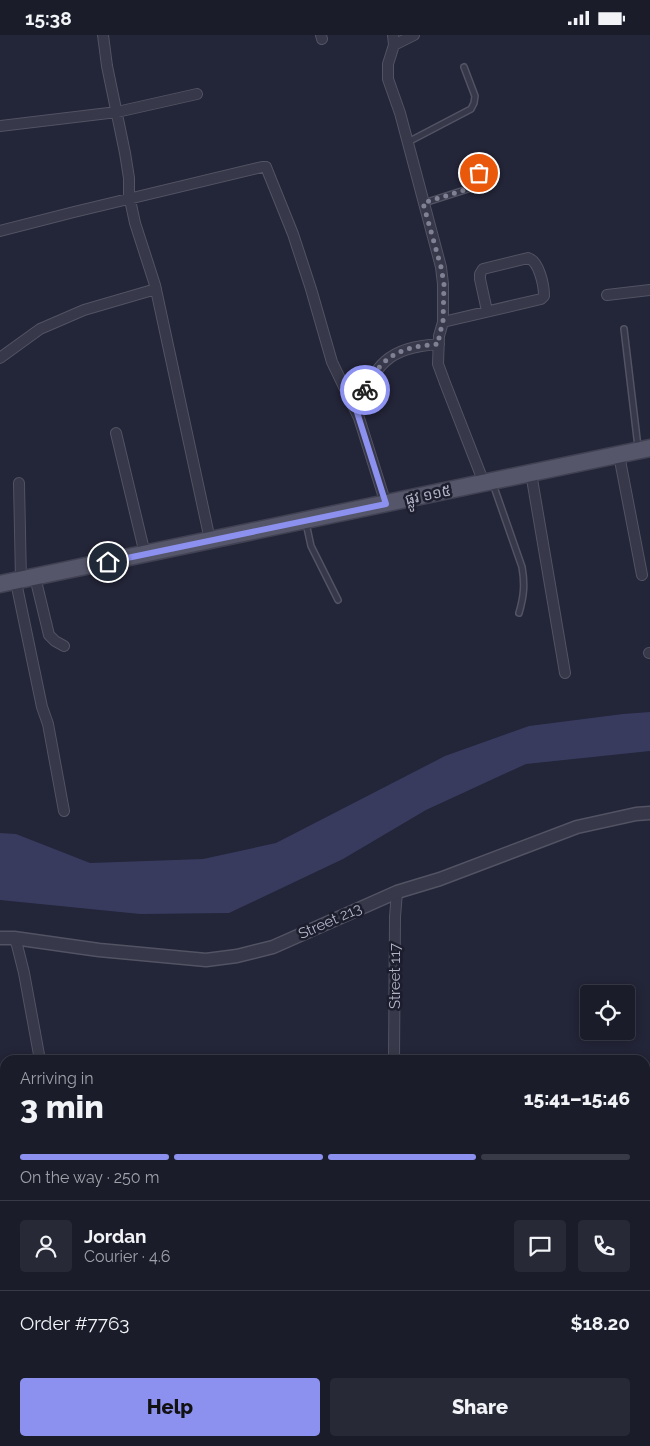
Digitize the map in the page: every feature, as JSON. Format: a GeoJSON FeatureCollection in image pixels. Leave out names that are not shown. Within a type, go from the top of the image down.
{"type":"FeatureCollection","features":[{"type":"Feature","properties":{"kind":"main road","name":"ផ្លូវ ១១៥"},"geometry":{"type":"LineString","coordinates":[[18,581],[644,449]]}},
{"type":"Feature","properties":{"kind":"street"},"geometry":{"type":"LineString","coordinates":[[103,35],[107,67],[125,153],[130,199],[135,223],[156,289],[210,540]]}},
{"type":"Feature","properties":{"kind":"street"},"geometry":{"type":"LineString","coordinates":[[414,35],[393,40],[388,64],[388,79],[408,142],[444,284],[443,322],[439,336],[438,364],[444,383],[488,482]]}},
{"type":"Feature","properties":{"kind":"street"},"geometry":{"type":"LineString","coordinates":[[0,126],[116,112],[197,94]]}},
{"type":"Feature","properties":{"kind":"street"},"geometry":{"type":"LineString","coordinates":[[0,231],[266,167],[296,243],[332,362],[356,409],[386,504]]}},
{"type":"Feature","properties":{"kind":"street"},"geometry":{"type":"LineString","coordinates":[[443,322],[541,299],[544,296],[544,290],[537,263],[533,259],[528,258],[483,269],[480,279],[487,311]]}},
{"type":"Feature","properties":{"kind":"street"},"geometry":{"type":"LineString","coordinates":[[0,358],[40,329],[84,310],[156,289]]}},
{"type":"Feature","properties":{"kind":"street"},"geometry":{"type":"LineString","coordinates":[[607,295],[650,290]]}},
{"type":"Feature","properties":{"kind":"street"},"geometry":{"type":"LineString","coordinates":[[356,409],[368,385],[382,364],[395,353],[417,345],[439,344]]}},
{"type":"Feature","properties":{"kind":"street"},"geometry":{"type":"LineString","coordinates":[[116,433],[145,554]]}},
{"type":"Feature","properties":{"kind":"street"},"geometry":{"type":"LineString","coordinates":[[620,455],[642,575]]}},
{"type":"Feature","properties":{"kind":"street"},"geometry":{"type":"LineString","coordinates":[[531,473],[565,673]]}},
{"type":"Feature","properties":{"kind":"street"},"geometry":{"type":"LineString","coordinates":[[20,483],[17,587],[42,707],[48,724],[64,811]]}},
{"type":"Feature","properties":{"kind":"street"},"geometry":{"type":"LineString","coordinates":[[18,581],[49,635],[54,641],[64,646]]}},
{"type":"Feature","properties":{"kind":"street","name":"Street 213"},"geometry":{"type":"LineString","coordinates":[[0,938],[14,938],[98,951],[206,960],[238,956],[273,947],[396,892],[440,879],[577,827],[636,814],[650,813]]}},
{"type":"Feature","properties":{"kind":"street","name":"Street 117"},"geometry":{"type":"LineString","coordinates":[[394,1055],[396,892]]}},
{"type":"Feature","properties":{"kind":"street"},"geometry":{"type":"LineString","coordinates":[[14,938],[26,980],[39,1055]]}},
{"type":"Feature","properties":{"kind":"lane"},"geometry":{"type":"LineString","coordinates":[[408,142],[471,109],[475,96],[464,67]]}},
{"type":"Feature","properties":{"kind":"lane"},"geometry":{"type":"LineString","coordinates":[[423,203],[468,189],[474,184],[479,173]]}},
{"type":"Feature","properties":{"kind":"lane"},"geometry":{"type":"LineString","coordinates":[[624,329],[644,449]]}},
{"type":"Feature","properties":{"kind":"lane"},"geometry":{"type":"LineString","coordinates":[[488,482],[522,567],[524,579],[523,597],[519,613]]}},
{"type":"Feature","properties":{"kind":"lane"},"geometry":{"type":"LineString","coordinates":[[305,521],[311,545],[338,599]]}},
{"type":"Feature","properties":{"kind":"water"},"geometry":{"type":"Polygon","coordinates":[[[650,712],[650,751],[526,764],[426,810],[343,859],[229,913],[140,914],[0,900],[0,833],[16,834],[90,863],[203,859],[276,843],[445,756],[529,726],[650,712]]]}},
{"type":"Feature","properties":{"kind":"way so far"},"geometry":{"type":"LineString","coordinates":[[365,390],[382,364],[395,353],[417,345],[439,344],[443,322],[444,284],[423,203],[468,189],[474,184],[479,173]]}},
{"type":"Feature","properties":{"kind":"route"},"geometry":{"type":"LineString","coordinates":[[108,562],[386,504],[356,409],[365,390]]}}]}
